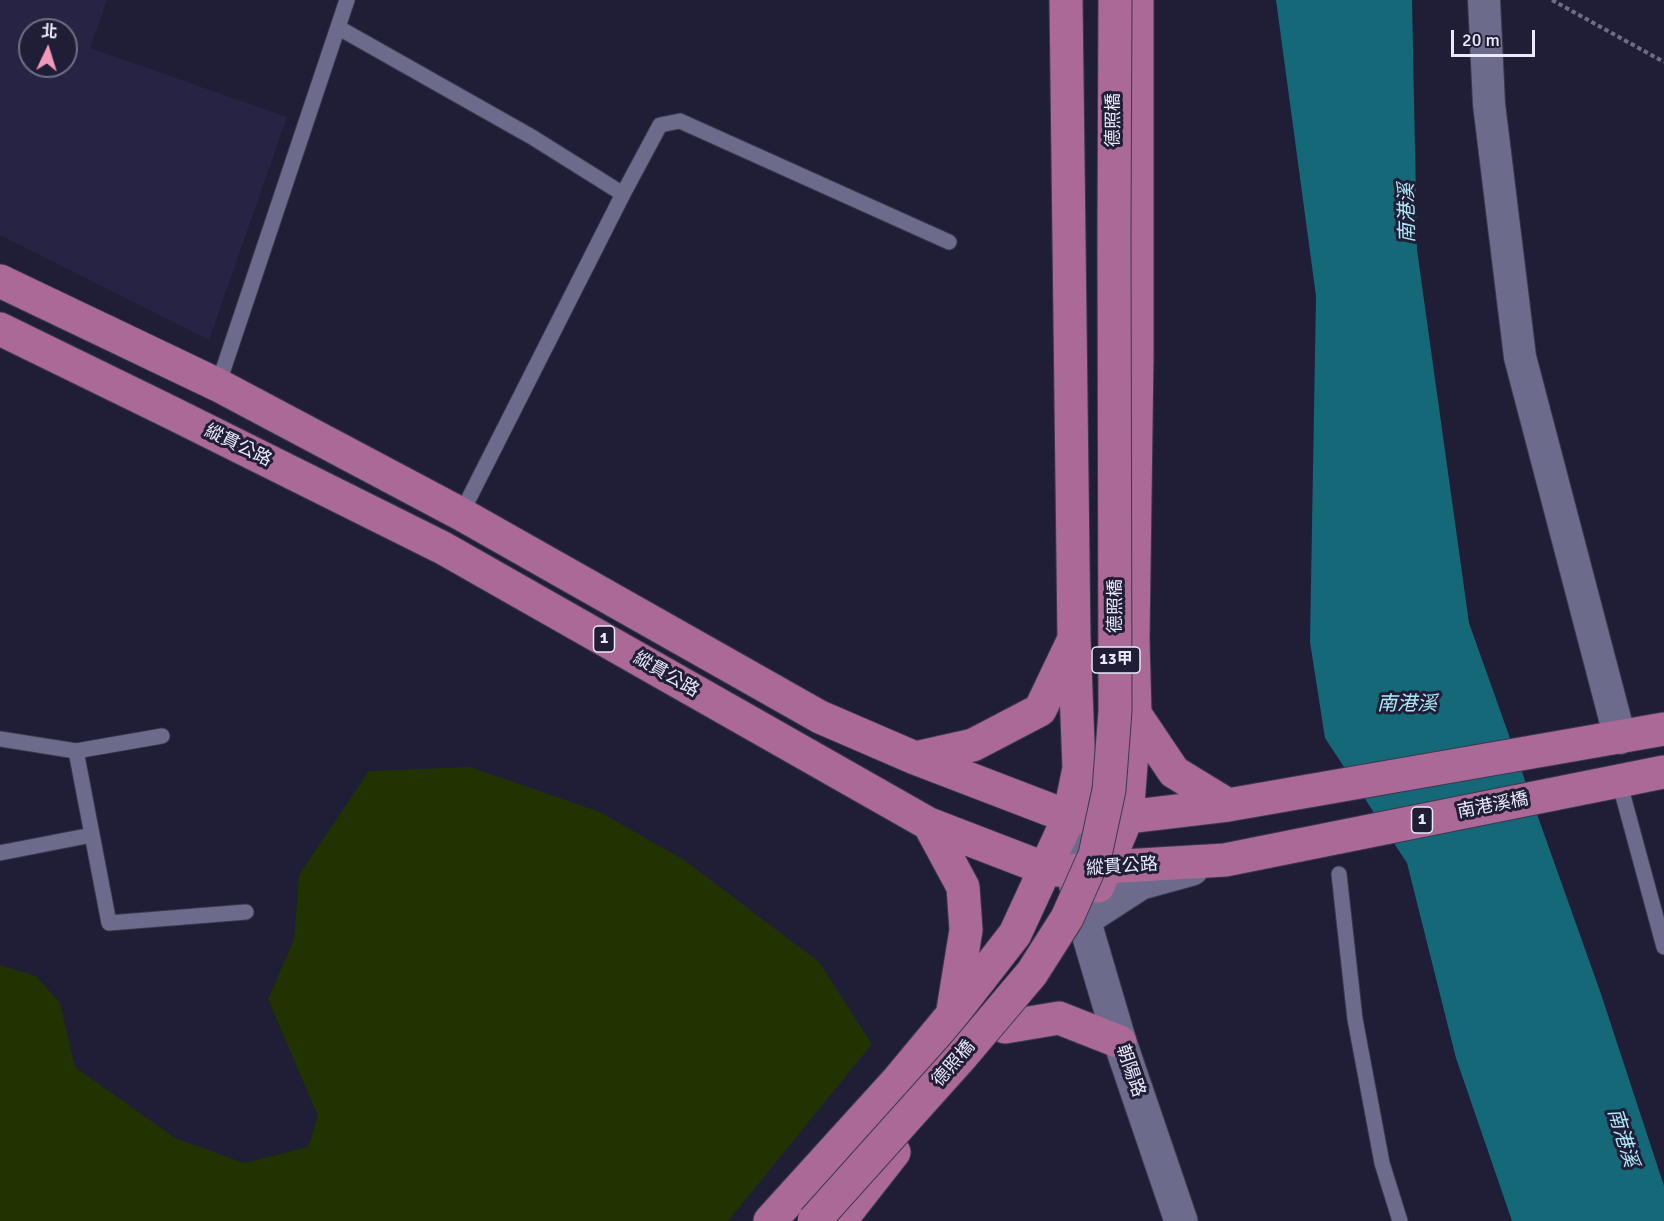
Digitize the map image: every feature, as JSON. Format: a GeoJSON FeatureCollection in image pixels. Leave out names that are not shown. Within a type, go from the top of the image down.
{"type":"FeatureCollection","features":[{"type":"Feature","properties":{"kind":"main road"},"geometry":{"type":"LineString","coordinates":[[770,1221],[898,1080],[952,1015],[1015,934],[1059,870],[1079,768],[1074,639],[1066,0]]}},
{"type":"Feature","properties":{"kind":"main road","name":"德照橋"},"geometry":{"type":"LineString","coordinates":[[795,1221],[967,1024],[1023,956],[1054,904],[1076,852],[1094,758],[1099,671],[1100,0]]}},
{"type":"Feature","properties":{"kind":"main road","name":"德照橋"},"geometry":{"type":"LineString","coordinates":[[814,1221],[961,1057],[1032,973],[1067,918],[1095,855],[1109,790],[1115,711],[1115,0]]}},
{"type":"Feature","properties":{"kind":"main road"},"geometry":{"type":"LineString","coordinates":[[840,1221],[922,1115],[1005,1027],[1084,920],[1127,817],[1135,714],[1133,640],[1137,354],[1137,0]]}},
{"type":"Feature","properties":{"kind":"main road","name":"1"},"geometry":{"type":"LineString","coordinates":[[0,281],[218,385],[461,514],[820,717],[915,758],[1069,818],[1127,817],[1228,805],[1664,729]]}},
{"type":"Feature","properties":{"kind":"main road","name":"縱貫公路"},"geometry":{"type":"LineString","coordinates":[[0,329],[443,548],[929,824],[1059,870],[1225,860]]}},
{"type":"Feature","properties":{"kind":"main road"},"geometry":{"type":"LineString","coordinates":[[443,548],[461,514]]}},
{"type":"Feature","properties":{"kind":"main road"},"geometry":{"type":"LineString","coordinates":[[915,758],[973,745],[1040,710],[1074,639]]}},
{"type":"Feature","properties":{"kind":"main road"},"geometry":{"type":"LineString","coordinates":[[1135,714],[1174,772],[1228,805]]}},
{"type":"Feature","properties":{"kind":"main road"},"geometry":{"type":"LineString","coordinates":[[1584,744],[1607,783]]}},
{"type":"Feature","properties":{"kind":"main road","name":"1"},"geometry":{"type":"LineString","coordinates":[[1607,783],[1664,772]]}},
{"type":"Feature","properties":{"kind":"main road","name":"南港溪橋"},"geometry":{"type":"LineString","coordinates":[[1225,860],[1607,783]]}},
{"type":"Feature","properties":{"kind":"main road"},"geometry":{"type":"LineString","coordinates":[[929,824],[963,887],[966,930],[952,1015]]}},
{"type":"Feature","properties":{"kind":"main road"},"geometry":{"type":"LineString","coordinates":[[1005,1027],[1059,1018],[1119,1042]]}},
{"type":"Feature","properties":{"kind":"street"},"geometry":{"type":"LineString","coordinates":[[1484,0],[1489,104],[1520,357],[1620,738]]}},
{"type":"Feature","properties":{"kind":"street"},"geometry":{"type":"LineString","coordinates":[[1084,920],[1141,883],[1225,860]]}},
{"type":"Feature","properties":{"kind":"street","name":"朝陽路"},"geometry":{"type":"LineString","coordinates":[[1059,870],[1084,920],[1119,1042],[1181,1221]]}},
{"type":"Feature","properties":{"kind":"lane"},"geometry":{"type":"LineString","coordinates":[[218,385],[347,0]]}},
{"type":"Feature","properties":{"kind":"lane"},"geometry":{"type":"LineString","coordinates":[[339,28],[532,137],[623,194]]}},
{"type":"Feature","properties":{"kind":"lane"},"geometry":{"type":"LineString","coordinates":[[461,514],[660,125],[680,122],[949,242]]}},
{"type":"Feature","properties":{"kind":"lane"},"geometry":{"type":"LineString","coordinates":[[0,739],[76,751],[162,736]]}},
{"type":"Feature","properties":{"kind":"lane"},"geometry":{"type":"LineString","coordinates":[[76,751],[109,923],[246,912]]}},
{"type":"Feature","properties":{"kind":"lane"},"geometry":{"type":"LineString","coordinates":[[1607,783],[1664,947]]}},
{"type":"Feature","properties":{"kind":"lane"},"geometry":{"type":"LineString","coordinates":[[0,853],[92,835]]}},
{"type":"Feature","properties":{"kind":"lane"},"geometry":{"type":"LineString","coordinates":[[1339,874],[1355,1019],[1382,1163],[1400,1221]]}},
{"type":"Feature","properties":{"kind":"path"},"geometry":{"type":"LineString","coordinates":[[1552,0],[1664,62]]}},
{"type":"Feature","properties":{"kind":"shaded area"},"geometry":{"type":"Polygon","coordinates":[[[0,0],[107,0],[90,48],[287,117],[209,340],[0,235],[0,0]]]}},
{"type":"Feature","properties":{"kind":"shaded area"},"geometry":{"type":"Polygon","coordinates":[[[470,767],[600,812],[684,860],[819,962],[872,1044],[728,1221],[0,1221],[0,965],[36,976],[60,1003],[75,1067],[175,1138],[244,1163],[308,1147],[318,1116],[268,999],[294,940],[299,875],[369,771],[470,767]]]}},
{"type":"Feature","properties":{"kind":"water","name":"南港溪"},"geometry":{"type":"Polygon","coordinates":[[[1276,0],[1412,0],[1417,250],[1469,623],[1601,994],[1664,1186],[1664,1221],[1512,1221],[1456,1058],[1407,863],[1325,738],[1310,642],[1316,296],[1276,0]]]}}]}
